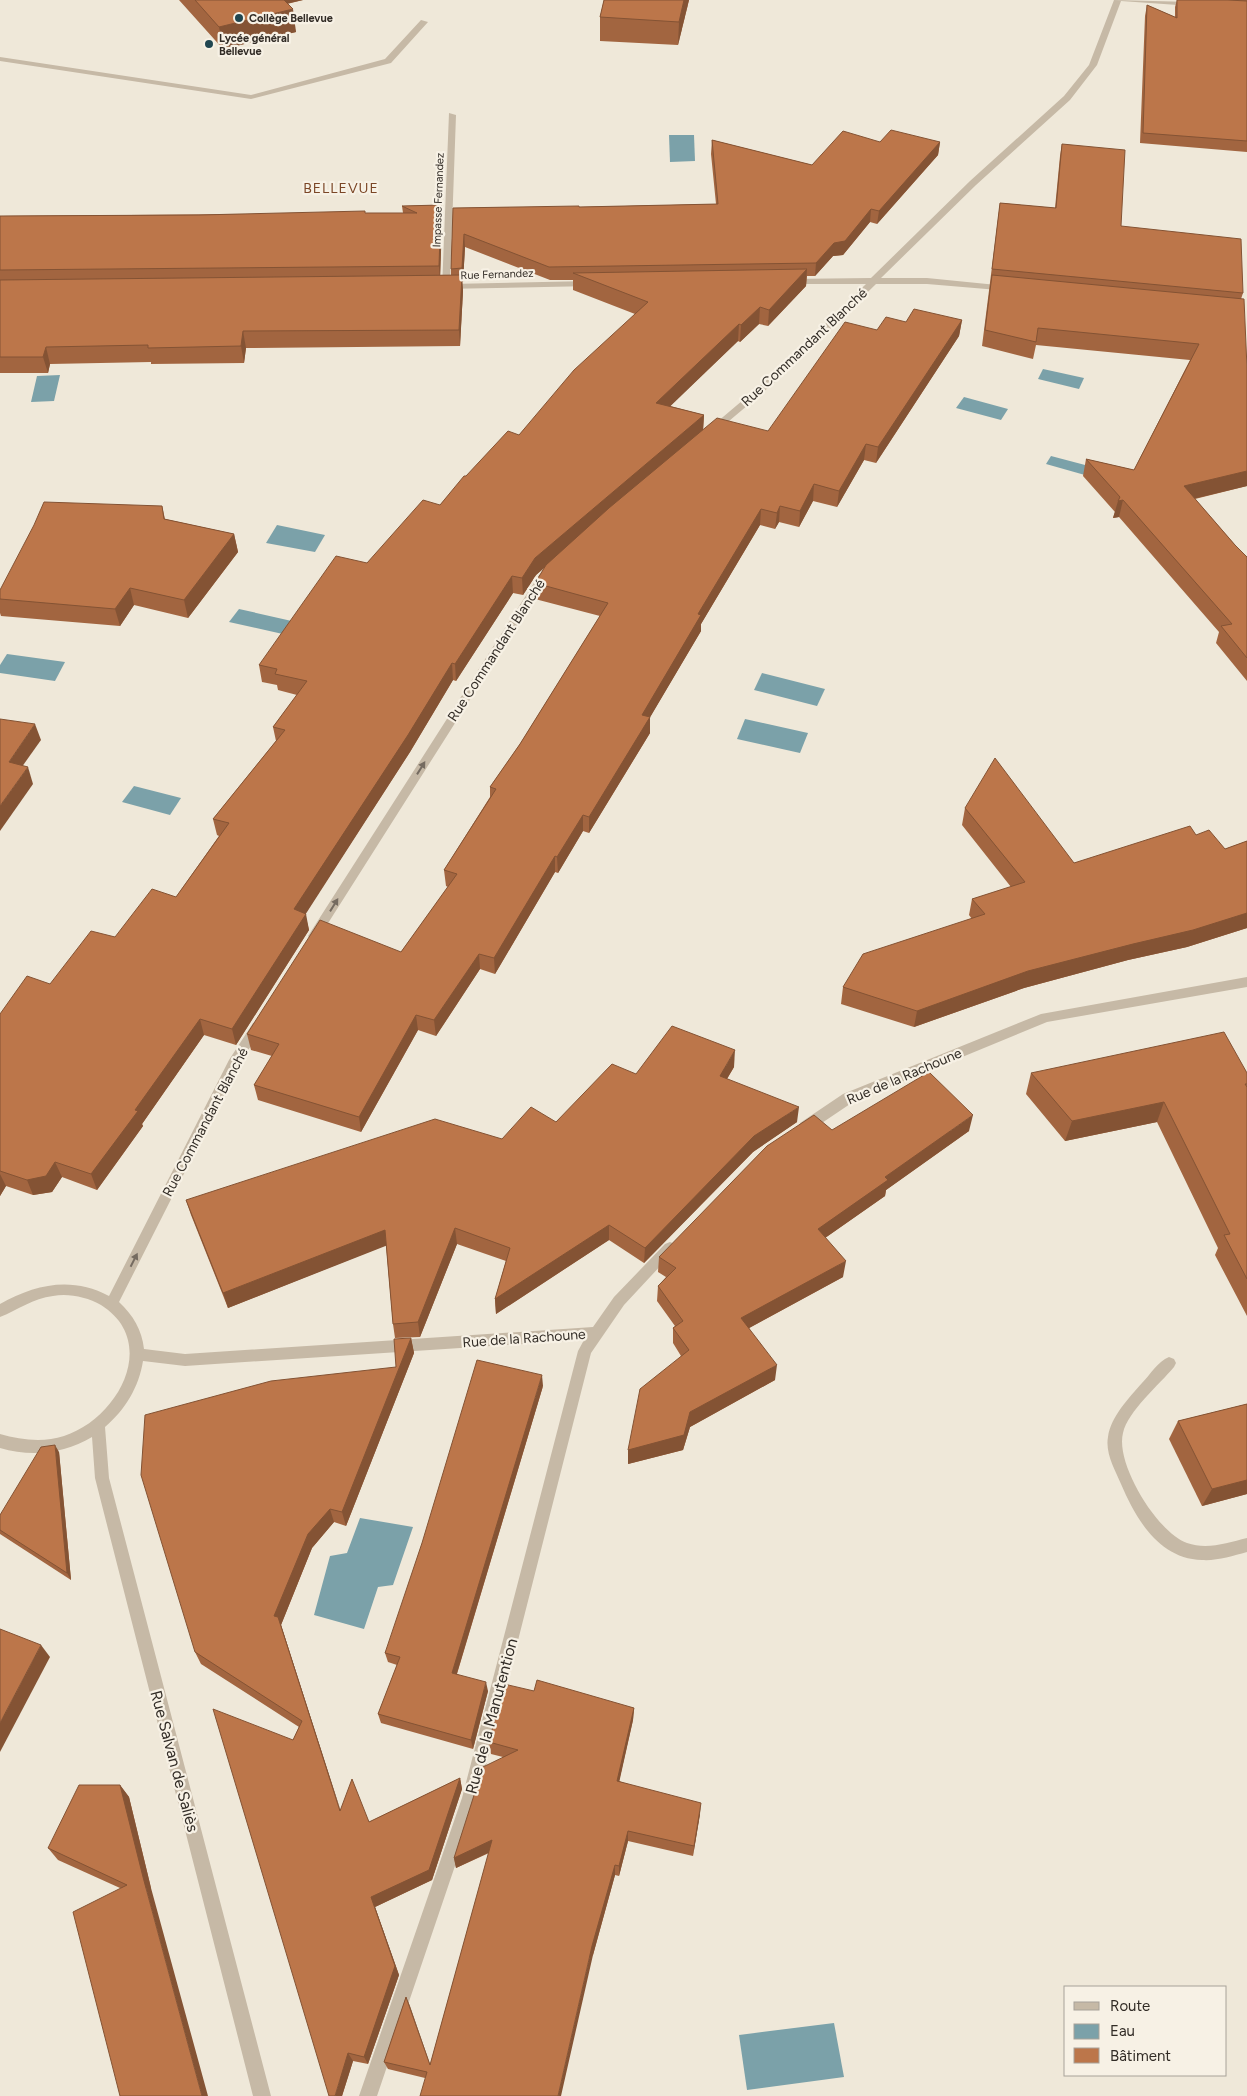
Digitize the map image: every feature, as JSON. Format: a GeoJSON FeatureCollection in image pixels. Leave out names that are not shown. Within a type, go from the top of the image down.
{"type":"FeatureCollection","features":[{"type":"Feature","properties":{"kind":"street","name":"Rue Commandant Blanché"},"geometry":{"type":"LineString","coordinates":[[702,439],[778,375],[973,182],[1067,98],[1093,65],[1118,0]]}},
{"type":"Feature","properties":{"kind":"street"},"geometry":{"type":"LineString","coordinates":[[1124,0],[1200,5]]}},
{"type":"Feature","properties":{"kind":"street"},"geometry":{"type":"LineString","coordinates":[[0,59],[251,97],[388,61],[424,22]]}},
{"type":"Feature","properties":{"kind":"street","name":"Impasse Fernandez"},"geometry":{"type":"LineString","coordinates":[[446,287],[452,115]]}},
{"type":"Feature","properties":{"kind":"street"},"geometry":{"type":"LineString","coordinates":[[778,281],[927,281],[1014,289]]}},
{"type":"Feature","properties":{"kind":"street","name":"Rue Fernandez"},"geometry":{"type":"LineString","coordinates":[[436,287],[603,283]]}},
{"type":"Feature","properties":{"kind":"street","name":"Rue Commandant Blanché"},"geometry":{"type":"LineString","coordinates":[[308,946],[541,578],[555,566]]}},
{"type":"Feature","properties":{"kind":"street","name":"Rue de la Rachoune"},"geometry":{"type":"LineString","coordinates":[[791,1136],[848,1098],[1045,1016],[1247,982]]}},
{"type":"Feature","properties":{"kind":"street","name":"Rue Commandant Blanché"},"geometry":{"type":"LineString","coordinates":[[112,1303],[233,1064],[265,1014]]}},
{"type":"Feature","properties":{"kind":"street","name":"Rue de la Rachoune"},"geometry":{"type":"LineString","coordinates":[[137,1354],[185,1360],[598,1333],[619,1302],[679,1240]]}},
{"type":"Feature","properties":{"kind":"street"},"geometry":{"type":"LineString","coordinates":[[0,1310],[29,1295],[59,1289],[88,1292],[112,1303],[126,1317],[135,1334],[137,1354],[133,1380],[119,1404],[98,1425],[74,1438],[49,1446],[23,1447],[0,1441]]}},
{"type":"Feature","properties":{"kind":"street","name":"Rue de la Manutention"},"geometry":{"type":"LineString","coordinates":[[368,2096],[470,1798],[585,1351],[598,1333]]}},
{"type":"Feature","properties":{"kind":"street"},"geometry":{"type":"LineString","coordinates":[[1169,1363],[1128,1412],[1116,1430],[1115,1451],[1136,1504],[1157,1532],[1175,1546],[1199,1553],[1228,1550],[1247,1545]]}},
{"type":"Feature","properties":{"kind":"street","name":"Rue Salvan de Saliès"},"geometry":{"type":"LineString","coordinates":[[98,1425],[102,1478],[262,2096]]}},
{"type":"Feature","properties":{"kind":"water"},"geometry":{"type":"Polygon","coordinates":[[[669,135],[694,135],[695,161],[670,162],[669,135]]]}},
{"type":"Feature","properties":{"kind":"water"},"geometry":{"type":"Polygon","coordinates":[[[1043,369],[1084,378],[1079,389],[1038,379],[1043,369]]]}},
{"type":"Feature","properties":{"kind":"water"},"geometry":{"type":"Polygon","coordinates":[[[60,375],[54,401],[31,402],[37,376],[60,375]]]}},
{"type":"Feature","properties":{"kind":"water"},"geometry":{"type":"Polygon","coordinates":[[[964,397],[1008,409],[1001,420],[956,408],[964,397]]]}},
{"type":"Feature","properties":{"kind":"water"},"geometry":{"type":"Polygon","coordinates":[[[1051,456],[1104,470],[1099,479],[1046,464],[1051,456]]]}},
{"type":"Feature","properties":{"kind":"water"},"geometry":{"type":"Polygon","coordinates":[[[277,525],[325,535],[315,552],[266,543],[277,525]]]}},
{"type":"Feature","properties":{"kind":"water"},"geometry":{"type":"Polygon","coordinates":[[[239,609],[305,624],[296,637],[229,622],[239,609]]]}},
{"type":"Feature","properties":{"kind":"water"},"geometry":{"type":"Polygon","coordinates":[[[7,654],[65,662],[55,681],[0,673],[0,665],[7,654]]]}},
{"type":"Feature","properties":{"kind":"water"},"geometry":{"type":"Polygon","coordinates":[[[762,673],[825,689],[817,706],[754,690],[762,673]]]}},
{"type":"Feature","properties":{"kind":"water"},"geometry":{"type":"Polygon","coordinates":[[[745,719],[808,733],[800,753],[737,739],[745,719]]]}},
{"type":"Feature","properties":{"kind":"water"},"geometry":{"type":"Polygon","coordinates":[[[134,786],[181,798],[170,815],[122,802],[134,786]]]}},
{"type":"Feature","properties":{"kind":"water"},"geometry":{"type":"Polygon","coordinates":[[[360,1518],[413,1527],[393,1585],[378,1587],[364,1629],[314,1615],[330,1556],[347,1553],[360,1518]]]}},
{"type":"Feature","properties":{"kind":"water"},"geometry":{"type":"Polygon","coordinates":[[[834,2023],[844,2077],[747,2090],[739,2035],[834,2023]]]}},
{"type":"Feature","properties":{"kind":"building"},"geometry":{"type":"Polygon","coordinates":[[[195,0],[284,0],[293,9],[219,27],[195,0]]]}},
{"type":"Feature","properties":{"kind":"building"},"geometry":{"type":"Polygon","coordinates":[[[604,0],[684,0],[679,22],[600,17],[604,0]]]}},
{"type":"Feature","properties":{"kind":"building"},"geometry":{"type":"Polygon","coordinates":[[[1177,0],[1247,1],[1247,141],[1143,133],[1147,5],[1177,18],[1177,0]]]}},
{"type":"Feature","properties":{"kind":"building"},"geometry":{"type":"Polygon","coordinates":[[[891,130],[940,142],[879,211],[871,209],[845,241],[834,243],[816,263],[549,267],[464,234],[462,268],[451,269],[453,208],[718,204],[712,140],[812,165],[843,131],[880,142],[891,130]]]}},
{"type":"Feature","properties":{"kind":"building"},"geometry":{"type":"Polygon","coordinates":[[[1062,144],[1125,150],[1121,226],[1241,239],[1243,293],[992,269],[1000,203],[1056,208],[1062,144]]]}},
{"type":"Feature","properties":{"kind":"building"},"geometry":{"type":"Polygon","coordinates":[[[441,205],[439,266],[0,270],[0,216],[199,215],[365,211],[365,213],[417,213],[402,206],[441,205]]]}},
{"type":"Feature","properties":{"kind":"building"},"geometry":{"type":"Polygon","coordinates":[[[807,269],[769,310],[760,307],[741,325],[739,324],[656,403],[704,415],[535,558],[522,578],[512,576],[455,664],[452,663],[408,735],[294,909],[306,914],[232,1029],[200,1019],[135,1110],[138,1111],[91,1174],[55,1162],[46,1176],[27,1180],[0,1171],[0,1014],[27,976],[50,984],[91,931],[115,937],[152,889],[176,897],[229,823],[213,819],[285,730],[273,727],[307,681],[275,674],[277,669],[259,665],[336,556],[367,563],[423,500],[440,505],[464,476],[508,431],[519,435],[574,370],[648,302],[573,273],[807,269]]]}},
{"type":"Feature","properties":{"kind":"building"},"geometry":{"type":"Polygon","coordinates":[[[462,275],[459,330],[243,331],[241,346],[148,348],[148,345],[46,347],[43,357],[0,357],[0,280],[462,275]]]}},
{"type":"Feature","properties":{"kind":"building"},"geometry":{"type":"Polygon","coordinates":[[[992,275],[1244,299],[1247,368],[1247,471],[1184,486],[1247,557],[1247,658],[1221,626],[1232,624],[1123,500],[1118,501],[1120,497],[1086,459],[1134,470],[1199,344],[1038,328],[1036,342],[985,330],[992,275]]]}},
{"type":"Feature","properties":{"kind":"building"},"geometry":{"type":"Polygon","coordinates":[[[914,309],[962,320],[878,447],[866,444],[839,491],[814,484],[800,511],[780,506],[777,513],[761,509],[698,614],[701,615],[642,715],[650,717],[589,817],[583,815],[557,857],[555,856],[494,958],[479,954],[434,1020],[416,1015],[359,1117],[254,1085],[279,1044],[247,1034],[320,920],[401,952],[457,874],[444,870],[496,789],[490,787],[520,744],[608,603],[535,583],[546,565],[609,508],[717,418],[768,431],[845,322],[877,330],[886,317],[906,322],[914,309]]]}},
{"type":"Feature","properties":{"kind":"building"},"geometry":{"type":"Polygon","coordinates":[[[44,502],[162,506],[164,519],[234,534],[184,600],[130,588],[115,609],[0,599],[0,590],[44,502]]]}},
{"type":"Feature","properties":{"kind":"building"},"geometry":{"type":"Polygon","coordinates":[[[0,719],[35,724],[9,762],[28,767],[0,806],[0,719]]]}},
{"type":"Feature","properties":{"kind":"building"},"geometry":{"type":"Polygon","coordinates":[[[995,758],[1074,863],[1190,826],[1196,835],[1209,830],[1225,849],[1247,841],[1247,913],[1193,930],[1028,971],[917,1011],[843,987],[863,954],[985,914],[972,899],[1025,882],[965,808],[995,758]]]}},
{"type":"Feature","properties":{"kind":"building"},"geometry":{"type":"Polygon","coordinates":[[[672,1026],[735,1050],[720,1076],[799,1107],[754,1136],[645,1248],[609,1225],[495,1299],[510,1248],[455,1228],[418,1322],[393,1324],[385,1230],[223,1293],[186,1200],[435,1119],[502,1139],[531,1107],[556,1122],[612,1064],[636,1074],[672,1026]]]}},
{"type":"Feature","properties":{"kind":"building"},"geometry":{"type":"Polygon","coordinates":[[[1224,1032],[1247,1073],[1247,1084],[1245,1084],[1247,1087],[1247,1279],[1224,1235],[1230,1234],[1164,1102],[1072,1121],[1031,1073],[1224,1032]]]}},
{"type":"Feature","properties":{"kind":"building"},"geometry":{"type":"Polygon","coordinates":[[[929,1072],[973,1115],[885,1177],[888,1180],[818,1229],[846,1261],[741,1318],[777,1365],[690,1412],[684,1435],[628,1450],[640,1389],[689,1350],[673,1328],[683,1321],[658,1286],[676,1268],[659,1257],[767,1146],[814,1115],[832,1130],[929,1072]]]}},
{"type":"Feature","properties":{"kind":"building"},"geometry":{"type":"Polygon","coordinates":[[[411,1338],[342,1512],[330,1509],[308,1534],[274,1616],[278,1617],[340,1811],[352,1779],[369,1822],[460,1778],[429,1870],[371,1897],[395,1966],[364,2057],[348,2053],[335,2096],[329,2096],[213,1709],[293,1740],[302,1721],[195,1652],[141,1475],[145,1415],[271,1381],[396,1367],[394,1339],[411,1338]]]}},
{"type":"Feature","properties":{"kind":"building"},"geometry":{"type":"Polygon","coordinates":[[[477,1360],[542,1375],[452,1673],[486,1682],[471,1740],[378,1714],[400,1657],[385,1653],[422,1543],[477,1360]]]}},
{"type":"Feature","properties":{"kind":"building"},"geometry":{"type":"Polygon","coordinates":[[[1247,1404],[1247,1480],[1212,1489],[1178,1421],[1247,1404]]]}},
{"type":"Feature","properties":{"kind":"building"},"geometry":{"type":"Polygon","coordinates":[[[55,1445],[67,1573],[0,1530],[0,1515],[41,1447],[55,1445]]]}},
{"type":"Feature","properties":{"kind":"building"},"geometry":{"type":"Polygon","coordinates":[[[0,1629],[41,1645],[0,1723],[0,1629]]]}},
{"type":"Feature","properties":{"kind":"building"},"geometry":{"type":"Polygon","coordinates":[[[537,1680],[634,1708],[617,1781],[701,1803],[694,1846],[628,1831],[619,1866],[615,1865],[592,1946],[558,2096],[420,2096],[427,2072],[384,2062],[406,1997],[430,2065],[492,1840],[454,1858],[483,1767],[518,1750],[489,1742],[504,1684],[534,1691],[537,1680]]]}},
{"type":"Feature","properties":{"kind":"building"},"geometry":{"type":"Polygon","coordinates":[[[79,1785],[120,1785],[202,2096],[120,2096],[73,1912],[127,1885],[48,1848],[79,1785]]]}},
{"type":"Feature","properties":{"kind":"place","name":"Collège Bellevue"},"geometry":{"type":"Point","coordinates":[239,18]}},
{"type":"Feature","properties":{"kind":"place","name":"Lycée général Bellevue"},"geometry":{"type":"Point","coordinates":[209,44]}},
{"type":"Feature","properties":{"kind":"district","name":"BELLEVUE"},"geometry":{"type":"Point","coordinates":[341,188]}}]}
